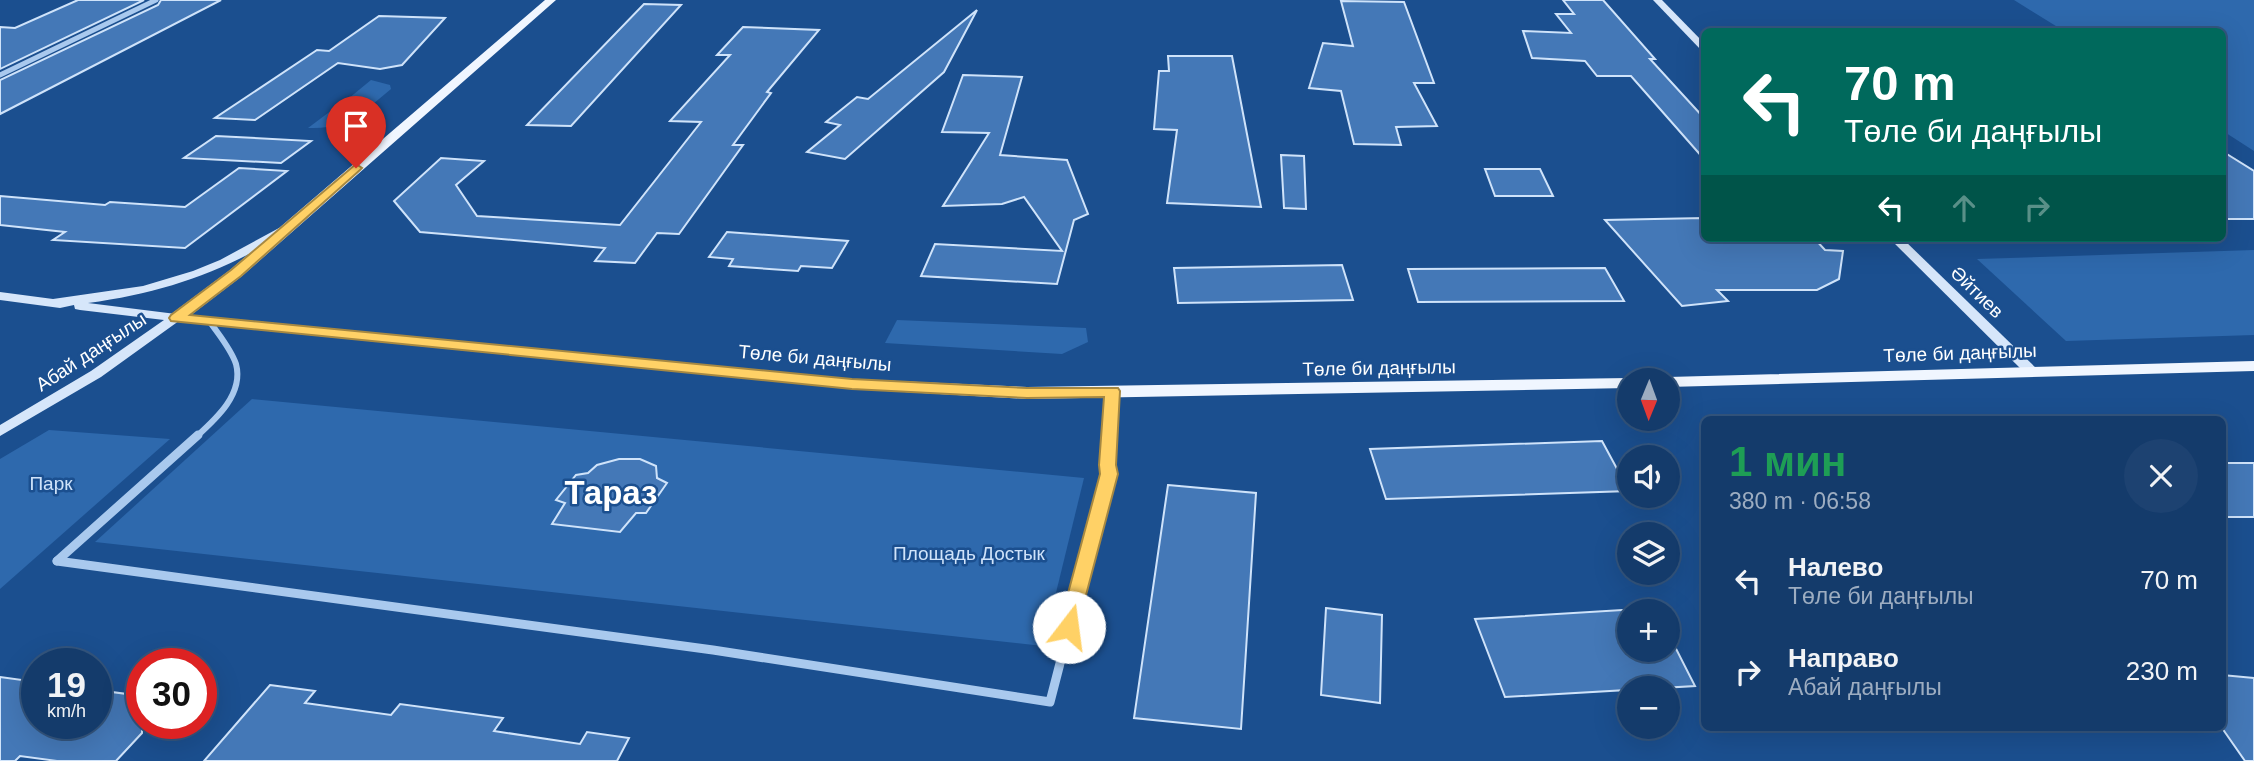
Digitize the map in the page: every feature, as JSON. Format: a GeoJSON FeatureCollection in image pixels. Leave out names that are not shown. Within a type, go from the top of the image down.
{"type":"FeatureCollection","features":[{"type":"Feature","properties":{"kind":"main road","name":"Абай даңғылы"},"geometry":{"type":"LineString","coordinates":[[176,318],[236,273],[551,0]]}},
{"type":"Feature","properties":{"kind":"main road","name":"Төле би даңғылы"},"geometry":{"type":"LineString","coordinates":[[176,318],[852,384],[1027,393],[1617,383]]}},
{"type":"Feature","properties":{"kind":"main road","name":"Төле би даңғылы"},"geometry":{"type":"LineString","coordinates":[[1680,382],[2254,366]]}},
{"type":"Feature","properties":{"kind":"street"},"geometry":{"type":"LineString","coordinates":[[0,75],[156,0]]}},
{"type":"Feature","properties":{"kind":"street"},"geometry":{"type":"LineString","coordinates":[[1657,0],[1701,45]]}},
{"type":"Feature","properties":{"kind":"street"},"geometry":{"type":"LineString","coordinates":[[53,303],[115,297],[182,281],[254,247],[295,221]]}},
{"type":"Feature","properties":{"kind":"street","name":"Әйтиев"},"geometry":{"type":"LineString","coordinates":[[1899,242],[2032,372]]}},
{"type":"Feature","properties":{"kind":"street","name":"Төле би даңғылы"},"geometry":{"type":"LineString","coordinates":[[0,296],[176,318]]}},
{"type":"Feature","properties":{"kind":"street","name":"Абай даңғылы"},"geometry":{"type":"LineString","coordinates":[[0,431],[96,374],[176,318]]}},
{"type":"Feature","properties":{"kind":"street"},"geometry":{"type":"LineString","coordinates":[[210,322],[239,363],[237,386],[223,413],[57,561],[713,650],[1050,702],[1109,474],[1107,465],[1112,391]]}},
{"type":"Feature","properties":{"kind":"green space"},"geometry":{"type":"Polygon","coordinates":[[[2014,0],[2254,0],[2254,151],[2226,133],[2226,28],[2059,28],[2014,0]]]}},
{"type":"Feature","properties":{"kind":"green space"},"geometry":{"type":"Polygon","coordinates":[[[371,80],[390,85],[391,89],[373,104],[343,103],[371,80]]]}},
{"type":"Feature","properties":{"kind":"green space"},"geometry":{"type":"Polygon","coordinates":[[[336,107],[363,108],[338,124],[324,128],[308,128],[336,107]]]}},
{"type":"Feature","properties":{"kind":"green space"},"geometry":{"type":"Polygon","coordinates":[[[2254,250],[2254,335],[2066,341],[1977,259],[2254,250]]]}},
{"type":"Feature","properties":{"kind":"green space"},"geometry":{"type":"Polygon","coordinates":[[[897,320],[1086,328],[1088,342],[1062,354],[885,343],[897,320]]]}},
{"type":"Feature","properties":{"kind":"green space","name":"Площадь Достык"},"geometry":{"type":"Polygon","coordinates":[[[252,399],[1084,478],[1043,646],[95,542],[252,399]]]}},
{"type":"Feature","properties":{"kind":"green space","name":"Парк"},"geometry":{"type":"Polygon","coordinates":[[[49,430],[170,439],[0,589],[0,459],[49,430]]]}},
{"type":"Feature","properties":{"kind":"building"},"geometry":{"type":"Polygon","coordinates":[[[78,0],[144,0],[0,69],[0,27],[15,28],[78,0]]]}},
{"type":"Feature","properties":{"kind":"building"},"geometry":{"type":"Polygon","coordinates":[[[161,0],[221,0],[0,114],[0,80],[158,5],[161,0]]]}},
{"type":"Feature","properties":{"kind":"building"},"geometry":{"type":"Polygon","coordinates":[[[1563,0],[1603,0],[1655,59],[1650,59],[1701,115],[1701,156],[1631,76],[1597,76],[1585,61],[1532,58],[1523,31],[1571,33],[1556,14],[1574,14],[1563,0]]]}},
{"type":"Feature","properties":{"kind":"building"},"geometry":{"type":"Polygon","coordinates":[[[1341,1],[1404,2],[1434,83],[1414,83],[1437,126],[1396,127],[1401,145],[1354,144],[1341,91],[1309,88],[1323,43],[1353,46],[1341,1]]]}},
{"type":"Feature","properties":{"kind":"building"},"geometry":{"type":"Polygon","coordinates":[[[644,4],[681,5],[571,126],[527,125],[644,4]]]}},
{"type":"Feature","properties":{"kind":"building"},"geometry":{"type":"Polygon","coordinates":[[[977,10],[944,72],[845,159],[807,152],[840,125],[826,122],[857,97],[868,99],[977,10]]]}},
{"type":"Feature","properties":{"kind":"building"},"geometry":{"type":"Polygon","coordinates":[[[379,16],[445,18],[402,65],[380,69],[338,63],[255,120],[215,118],[317,50],[329,51],[379,16]]]}},
{"type":"Feature","properties":{"kind":"building"},"geometry":{"type":"Polygon","coordinates":[[[743,27],[819,30],[767,92],[771,93],[733,145],[743,145],[679,234],[657,233],[635,263],[595,261],[605,248],[420,232],[394,201],[441,158],[484,161],[456,185],[477,216],[620,225],[701,122],[670,121],[730,55],[717,55],[743,27]]]}},
{"type":"Feature","properties":{"kind":"building"},"geometry":{"type":"Polygon","coordinates":[[[1168,56],[1232,56],[1261,207],[1167,203],[1177,130],[1154,129],[1159,71],[1169,71],[1168,56]]]}},
{"type":"Feature","properties":{"kind":"building"},"geometry":{"type":"Polygon","coordinates":[[[963,75],[1022,77],[1000,155],[1067,160],[1088,214],[1074,220],[1057,284],[921,276],[935,244],[1062,251],[1024,197],[1002,204],[943,206],[989,133],[942,132],[963,75]]]}},
{"type":"Feature","properties":{"kind":"building"},"geometry":{"type":"Polygon","coordinates":[[[216,136],[311,141],[281,163],[184,158],[216,136]]]}},
{"type":"Feature","properties":{"kind":"building"},"geometry":{"type":"Polygon","coordinates":[[[2226,154],[2254,171],[2254,219],[2226,219],[2226,154]]]}},
{"type":"Feature","properties":{"kind":"building"},"geometry":{"type":"Polygon","coordinates":[[[1281,155],[1304,156],[1306,209],[1284,208],[1281,155]]]}},
{"type":"Feature","properties":{"kind":"building"},"geometry":{"type":"Polygon","coordinates":[[[239,168],[287,171],[185,248],[53,240],[65,232],[0,225],[0,196],[105,205],[110,202],[185,207],[239,168]]]}},
{"type":"Feature","properties":{"kind":"building"},"geometry":{"type":"Polygon","coordinates":[[[1485,169],[1540,169],[1553,196],[1495,196],[1485,169]]]}},
{"type":"Feature","properties":{"kind":"building"},"geometry":{"type":"Polygon","coordinates":[[[1701,218],[1701,242],[1818,242],[1825,250],[1843,251],[1839,279],[1817,290],[1717,290],[1728,301],[1682,306],[1605,220],[1701,218]]]}},
{"type":"Feature","properties":{"kind":"building"},"geometry":{"type":"Polygon","coordinates":[[[727,232],[848,241],[832,268],[801,266],[798,271],[729,266],[733,259],[709,257],[727,232]]]}},
{"type":"Feature","properties":{"kind":"building"},"geometry":{"type":"Polygon","coordinates":[[[1342,265],[1353,300],[1178,303],[1174,268],[1342,265]]]}},
{"type":"Feature","properties":{"kind":"building"},"geometry":{"type":"Polygon","coordinates":[[[1605,268],[1624,301],[1418,302],[1408,269],[1605,268]]]}},
{"type":"Feature","properties":{"kind":"building"},"geometry":{"type":"Polygon","coordinates":[[[1602,441],[1617,469],[1617,491],[1386,499],[1370,449],[1602,441]]]}},
{"type":"Feature","properties":{"kind":"building"},"geometry":{"type":"Polygon","coordinates":[[[619,459],[640,459],[656,466],[657,478],[667,483],[646,513],[636,513],[620,532],[552,524],[565,503],[556,500],[576,475],[588,473],[597,465],[619,459]]]}},
{"type":"Feature","properties":{"kind":"building"},"geometry":{"type":"Polygon","coordinates":[[[2226,463],[2254,463],[2254,517],[2226,517],[2226,463]]]}},
{"type":"Feature","properties":{"kind":"building"},"geometry":{"type":"Polygon","coordinates":[[[1168,485],[1256,493],[1241,729],[1134,718],[1168,485]]]}},
{"type":"Feature","properties":{"kind":"building"},"geometry":{"type":"Polygon","coordinates":[[[1326,608],[1382,615],[1380,703],[1321,695],[1326,608]]]}},
{"type":"Feature","properties":{"kind":"building"},"geometry":{"type":"Polygon","coordinates":[[[1617,610],[1617,662],[1680,662],[1680,657],[1695,686],[1680,687],[1680,676],[1617,676],[1617,691],[1505,697],[1475,619],[1617,610]]]}},
{"type":"Feature","properties":{"kind":"building"},"geometry":{"type":"Polygon","coordinates":[[[2226,675],[2254,678],[2254,761],[2245,761],[2224,731],[2226,675]]]}},
{"type":"Feature","properties":{"kind":"building"},"geometry":{"type":"Polygon","coordinates":[[[0,677],[21,680],[21,739],[112,739],[112,692],[126,694],[126,739],[136,739],[116,761],[57,761],[20,756],[15,761],[0,761],[0,677]]]}},
{"type":"Feature","properties":{"kind":"building"},"geometry":{"type":"Polygon","coordinates":[[[270,685],[315,691],[305,703],[391,715],[400,704],[503,718],[494,731],[580,744],[587,732],[629,738],[617,761],[204,761],[270,685]]]}},
{"type":"Feature","properties":{"kind":"district","name":"Тараз"},"geometry":{"type":"Point","coordinates":[611,492]}},
{"type":"Feature","properties":{"kind":"route"},"geometry":{"type":"LineString","coordinates":[[356,168],[236,273],[176,318],[852,384],[1027,393],[1112,391],[1107,465],[1109,474],[1069,627]]}}]}
